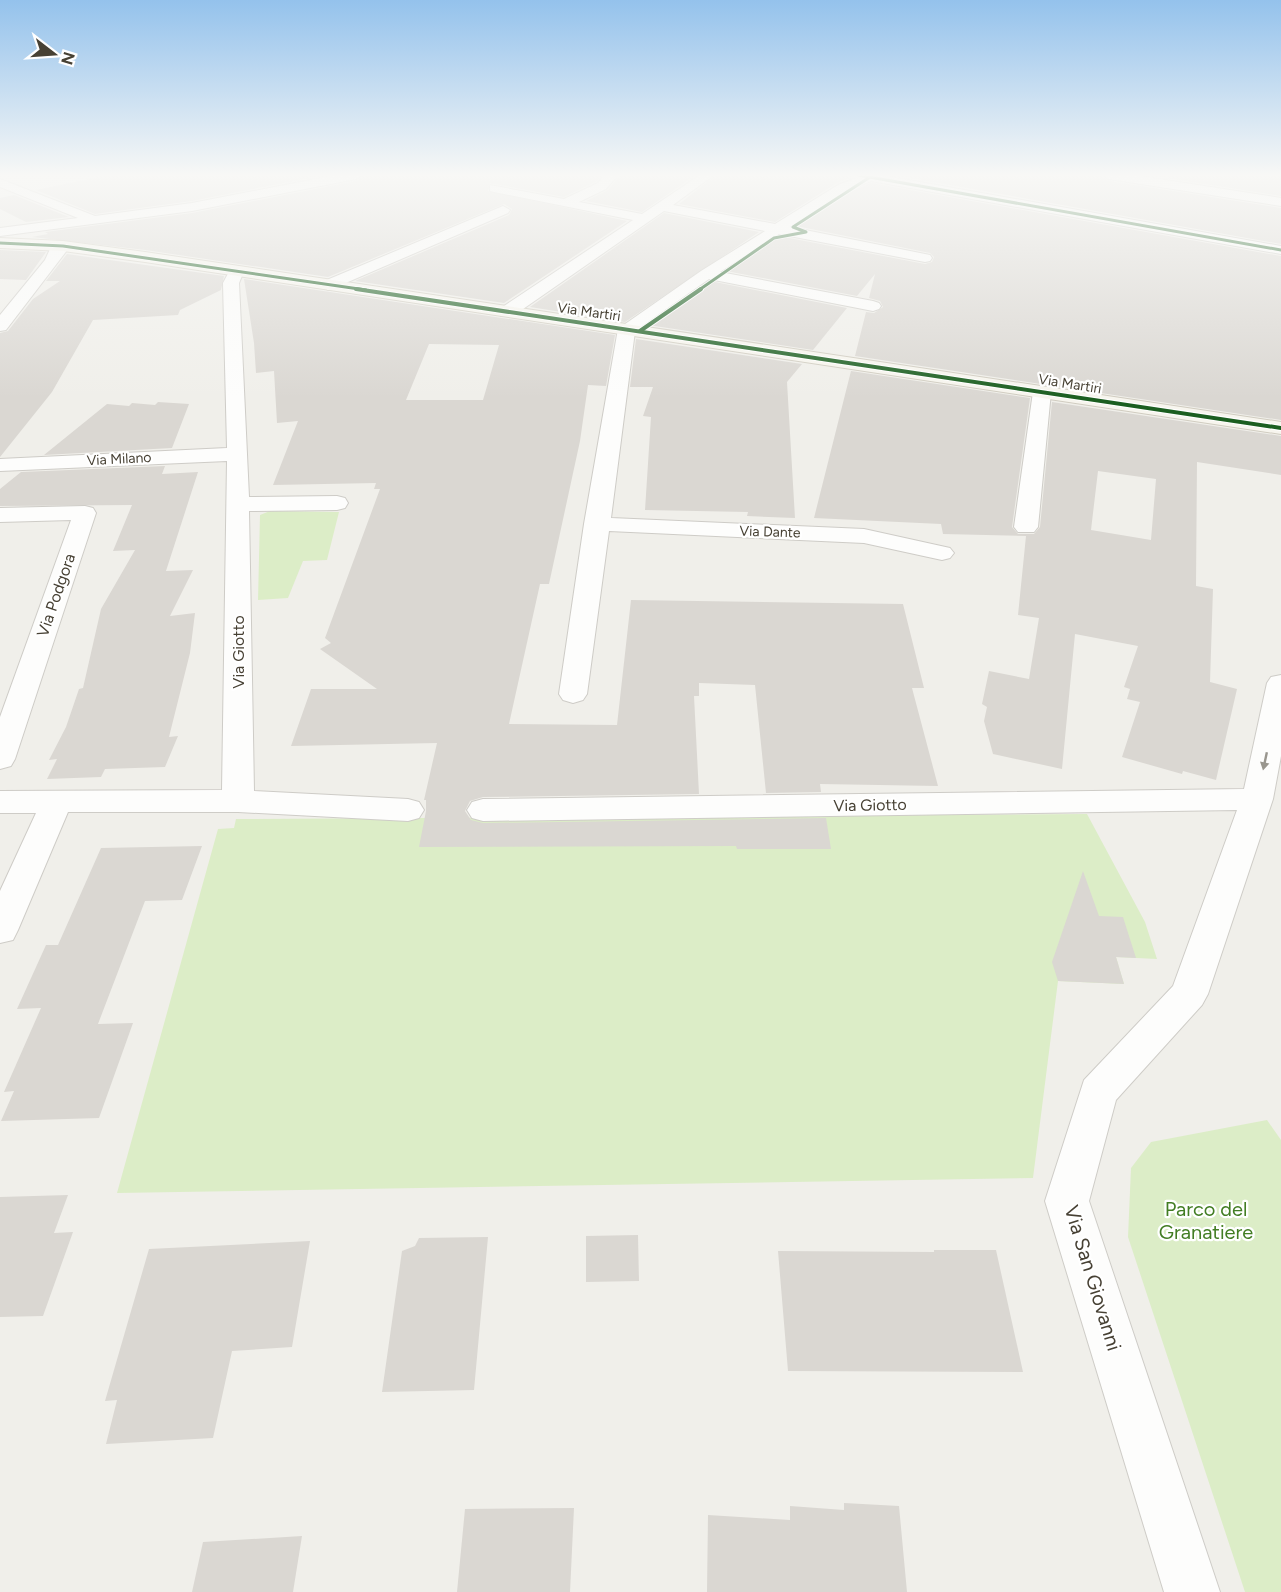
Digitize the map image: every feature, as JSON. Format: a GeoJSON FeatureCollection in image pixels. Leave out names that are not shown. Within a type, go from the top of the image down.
{"type":"FeatureCollection","features":[{"type":"Feature","properties":{"kind":"street"},"geometry":{"type":"LineString","coordinates":[[0,326],[52,261],[55,252],[59,249]]}},
{"type":"Feature","properties":{"kind":"street"},"geometry":{"type":"LineString","coordinates":[[52,261],[84,249]]}},
{"type":"Feature","properties":{"kind":"street","name":"Via Martiri"},"geometry":{"type":"LineString","coordinates":[[87,249],[234,277],[256,274],[1281,428]]}},
{"type":"Feature","properties":{"kind":"street"},"geometry":{"type":"LineString","coordinates":[[328,285],[411,249]]}},
{"type":"Feature","properties":{"kind":"street"},"geometry":{"type":"LineString","coordinates":[[507,312],[597,249]]}},
{"type":"Feature","properties":{"kind":"street"},"geometry":{"type":"LineString","coordinates":[[573,694],[596,524],[627,329],[744,249]]}},
{"type":"Feature","properties":{"kind":"street"},"geometry":{"type":"LineString","coordinates":[[880,249],[925,258]]}},
{"type":"Feature","properties":{"kind":"street"},"geometry":{"type":"LineString","coordinates":[[706,274],[873,306]]}},
{"type":"Feature","properties":{"kind":"street","name":"Via Giotto"},"geometry":{"type":"LineString","coordinates":[[234,277],[238,454],[238,801]]}},
{"type":"Feature","properties":{"kind":"street","name":"Via Martiri"},"geometry":{"type":"LineString","coordinates":[[1026,527],[1042,392]]}},
{"type":"Feature","properties":{"kind":"street","name":"Via Milano"},"geometry":{"type":"LineString","coordinates":[[0,465],[238,454]]}},
{"type":"Feature","properties":{"kind":"street"},"geometry":{"type":"LineString","coordinates":[[238,504],[337,503]]}},
{"type":"Feature","properties":{"kind":"street","name":"Via Podgora"},"geometry":{"type":"LineString","coordinates":[[0,515],[85,513],[0,759]]}},
{"type":"Feature","properties":{"kind":"street","name":"Via Dante"},"geometry":{"type":"LineString","coordinates":[[596,524],[864,536],[942,553]]}},
{"type":"Feature","properties":{"kind":"street","name":"Via San Giovanni"},"geometry":{"type":"LineString","coordinates":[[1192,1592],[1067,1201],[1098,1092],[1189,994],[1257,800],[1281,683]]}},
{"type":"Feature","properties":{"kind":"street","name":"Via Giotto"},"geometry":{"type":"LineString","coordinates":[[483,810],[1257,800]]}},
{"type":"Feature","properties":{"kind":"street"},"geometry":{"type":"LineString","coordinates":[[0,802],[238,801],[408,810]]}},
{"type":"Feature","properties":{"kind":"street"},"geometry":{"type":"LineString","coordinates":[[0,930],[56,803]]}},
{"type":"Feature","properties":{"kind":"green space"},"geometry":{"type":"Polygon","coordinates":[[[270,511],[339,512],[327,560],[303,561],[288,598],[258,600],[260,515],[270,511]]]}},
{"type":"Feature","properties":{"kind":"green space"},"geometry":{"type":"Polygon","coordinates":[[[1087,814],[1145,922],[1157,959],[1116,957],[1124,984],[1058,981],[1033,1178],[117,1193],[218,829],[234,828],[236,819],[1087,814]]]}},
{"type":"Feature","properties":{"kind":"green space","name":"Parco del Granatiere"},"geometry":{"type":"Polygon","coordinates":[[[1267,1120],[1281,1140],[1281,1592],[1245,1592],[1128,1237],[1131,1168],[1151,1142],[1267,1120]]]}},
{"type":"Feature","properties":{"kind":"building"},"geometry":{"type":"Polygon","coordinates":[[[139,249],[395,249],[328,277],[139,249]]]}},
{"type":"Feature","properties":{"kind":"building"},"geometry":{"type":"Polygon","coordinates":[[[429,249],[585,249],[504,303],[355,281],[429,249]]]}},
{"type":"Feature","properties":{"kind":"building"},"geometry":{"type":"Polygon","coordinates":[[[612,249],[733,249],[625,322],[530,307],[612,249]]]}},
{"type":"Feature","properties":{"kind":"building"},"geometry":{"type":"Polygon","coordinates":[[[759,249],[848,249],[925,264],[932,262],[934,257],[930,253],[912,249],[1243,249],[1281,256],[1281,420],[855,356],[866,312],[874,313],[883,307],[880,301],[869,298],[875,274],[857,296],[726,271],[759,249]]]}},
{"type":"Feature","properties":{"kind":"building"},"geometry":{"type":"Polygon","coordinates":[[[0,250],[46,252],[26,280],[0,279],[0,250]]]}},
{"type":"Feature","properties":{"kind":"building"},"geometry":{"type":"Polygon","coordinates":[[[67,254],[224,276],[221,290],[180,310],[178,315],[93,320],[52,392],[0,457],[0,333],[8,331],[33,299],[60,281],[46,281],[67,254]]]}},
{"type":"Feature","properties":{"kind":"building"},"geometry":{"type":"Polygon","coordinates":[[[244,279],[615,335],[606,386],[588,385],[580,441],[549,584],[540,584],[509,724],[617,725],[631,600],[903,604],[924,688],[912,688],[938,786],[820,784],[821,792],[766,793],[755,685],[699,683],[699,696],[694,696],[699,794],[483,797],[470,801],[465,811],[471,820],[483,823],[826,818],[831,849],[737,849],[736,846],[419,847],[426,811],[426,800],[424,800],[437,743],[291,746],[311,689],[377,689],[320,649],[331,643],[325,638],[380,489],[374,489],[376,483],[273,485],[298,421],[277,423],[274,371],[256,373],[254,343],[244,279]],[[429,344],[406,400],[483,400],[499,345],[429,344]]]}},
{"type":"Feature","properties":{"kind":"building"},"geometry":{"type":"Polygon","coordinates":[[[710,281],[847,308],[813,350],[648,325],[710,281]]]}},
{"type":"Feature","properties":{"kind":"building"},"geometry":{"type":"Polygon","coordinates":[[[636,339],[802,364],[787,382],[795,518],[747,516],[748,512],[645,510],[651,417],[643,416],[653,387],[630,387],[636,339]]]}},
{"type":"Feature","properties":{"kind":"building"},"geometry":{"type":"Polygon","coordinates":[[[851,371],[1030,398],[1012,527],[1018,534],[1034,534],[1040,527],[1052,402],[1281,436],[1281,475],[1197,462],[1196,586],[1213,589],[1210,682],[1237,689],[1216,780],[1183,771],[1182,774],[1122,757],[1140,702],[1127,699],[1130,689],[1124,687],[1138,646],[1075,634],[1062,769],[993,754],[984,721],[987,707],[982,704],[989,671],[1029,679],[1039,618],[1018,615],[1026,536],[943,534],[941,524],[814,518],[851,371]],[[1098,471],[1091,530],[1151,540],[1156,479],[1098,471]]]}},
{"type":"Feature","properties":{"kind":"building"},"geometry":{"type":"Polygon","coordinates":[[[158,402],[189,404],[172,448],[44,455],[107,404],[155,405],[158,402]]]}},
{"type":"Feature","properties":{"kind":"building"},"geometry":{"type":"Polygon","coordinates":[[[165,466],[162,474],[198,472],[166,571],[193,570],[170,616],[195,613],[190,653],[169,737],[178,736],[165,767],[105,769],[101,777],[47,779],[57,759],[49,760],[66,727],[79,689],[83,688],[101,609],[135,550],[113,551],[132,505],[0,506],[0,489],[21,472],[165,466]]]}},
{"type":"Feature","properties":{"kind":"building"},"geometry":{"type":"Polygon","coordinates":[[[202,846],[182,900],[145,901],[98,1024],[133,1023],[99,1118],[1,1121],[14,1091],[4,1092],[41,1008],[17,1009],[46,945],[58,945],[101,848],[202,846]]]}},
{"type":"Feature","properties":{"kind":"building"},"geometry":{"type":"Polygon","coordinates":[[[1083,871],[1099,916],[1123,917],[1136,958],[1116,957],[1124,984],[1058,981],[1052,962],[1083,871]]]}},
{"type":"Feature","properties":{"kind":"building"},"geometry":{"type":"Polygon","coordinates":[[[68,1195],[54,1233],[73,1232],[43,1316],[0,1317],[0,1197],[68,1195]]]}},
{"type":"Feature","properties":{"kind":"building"},"geometry":{"type":"Polygon","coordinates":[[[638,1235],[639,1281],[586,1282],[586,1236],[638,1235]]]}},
{"type":"Feature","properties":{"kind":"building"},"geometry":{"type":"Polygon","coordinates":[[[488,1237],[474,1390],[382,1392],[402,1251],[415,1246],[419,1238],[488,1237]]]}},
{"type":"Feature","properties":{"kind":"building"},"geometry":{"type":"Polygon","coordinates":[[[310,1241],[292,1347],[232,1351],[213,1438],[106,1444],[117,1400],[105,1401],[149,1249],[310,1241]]]}},
{"type":"Feature","properties":{"kind":"building"},"geometry":{"type":"Polygon","coordinates":[[[934,1250],[996,1250],[1023,1372],[788,1371],[778,1251],[934,1252],[934,1250]]]}},
{"type":"Feature","properties":{"kind":"building"},"geometry":{"type":"Polygon","coordinates":[[[844,1503],[899,1506],[907,1592],[707,1592],[708,1515],[790,1520],[790,1506],[844,1510],[844,1503]]]}},
{"type":"Feature","properties":{"kind":"building"},"geometry":{"type":"Polygon","coordinates":[[[574,1508],[570,1592],[457,1592],[465,1509],[574,1508]]]}},
{"type":"Feature","properties":{"kind":"building"},"geometry":{"type":"Polygon","coordinates":[[[302,1536],[293,1592],[192,1592],[203,1542],[302,1536]]]}},
{"type":"Feature","properties":{"kind":"cycle path"},"geometry":{"type":"LineString","coordinates":[[88,249],[1281,428]]}},
{"type":"Feature","properties":{"kind":"cycle path"},"geometry":{"type":"LineString","coordinates":[[640,331],[758,249]]}},
{"type":"Feature","properties":{"kind":"cycle path"},"geometry":{"type":"LineString","coordinates":[[1277,249],[1281,250]]}}]}
